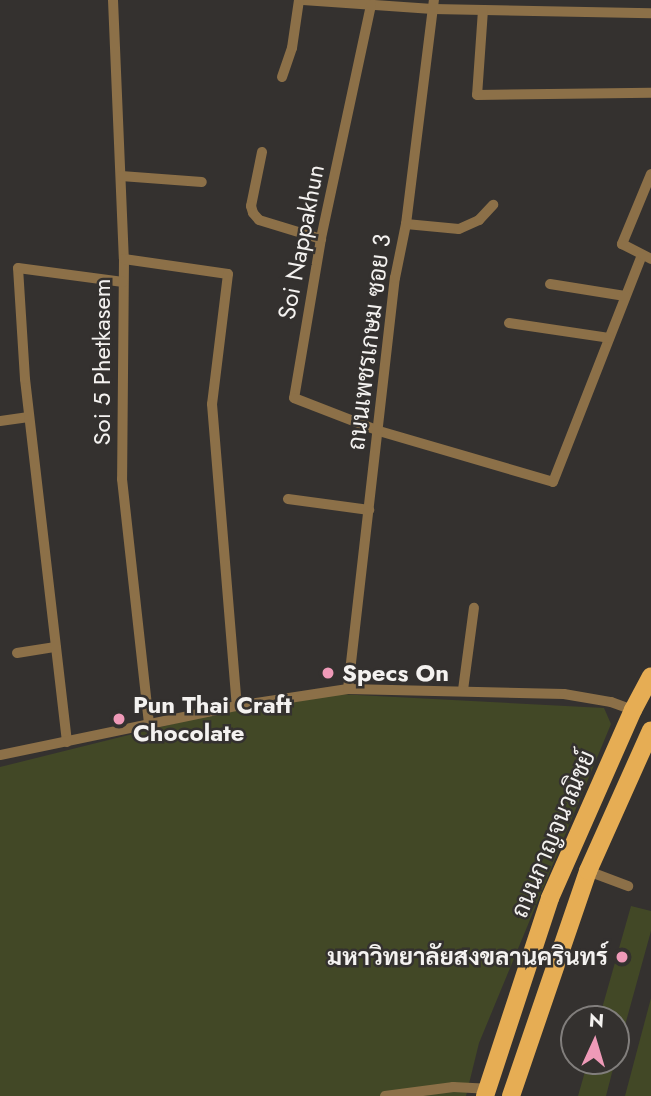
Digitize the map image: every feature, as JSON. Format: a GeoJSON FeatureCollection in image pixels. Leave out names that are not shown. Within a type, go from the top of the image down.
{"type":"FeatureCollection","features":[{"type":"Feature","properties":{"kind":"main road","name":"ถนนกาญจนวณิชย์"},"geometry":{"type":"LineString","coordinates":[[486,1092],[550,898],[633,710],[651,676]]}},
{"type":"Feature","properties":{"kind":"main road","name":"ถนนกาญจนวณิชย์"},"geometry":{"type":"LineString","coordinates":[[511,1096],[588,871],[651,730]]}},
{"type":"Feature","properties":{"kind":"street","name":"Soi 5 Phetkasem"},"geometry":{"type":"LineString","coordinates":[[113,0],[124,259],[122,479],[149,724]]}},
{"type":"Feature","properties":{"kind":"street"},"geometry":{"type":"LineString","coordinates":[[282,77],[292,48],[301,0],[371,5],[434,4],[483,10],[521,5],[651,13]]}},
{"type":"Feature","properties":{"kind":"street","name":"ถนนเพชรเกษม ซอย 3"},"geometry":{"type":"LineString","coordinates":[[348,689],[395,278],[406,224],[434,4]]}},
{"type":"Feature","properties":{"kind":"street","name":"Soi Nappakhun"},"geometry":{"type":"LineString","coordinates":[[371,5],[321,239],[294,398],[379,431]]}},
{"type":"Feature","properties":{"kind":"street"},"geometry":{"type":"LineString","coordinates":[[483,10],[477,94],[651,93]]}},
{"type":"Feature","properties":{"kind":"street"},"geometry":{"type":"LineString","coordinates":[[262,152],[251,206],[253,213],[259,220],[321,239]]}},
{"type":"Feature","properties":{"kind":"street"},"geometry":{"type":"LineString","coordinates":[[379,431],[553,482],[625,296],[646,257],[622,244],[651,174]]}},
{"type":"Feature","properties":{"kind":"street"},"geometry":{"type":"LineString","coordinates":[[121,176],[202,182]]}},
{"type":"Feature","properties":{"kind":"street"},"geometry":{"type":"LineString","coordinates":[[406,224],[459,229],[479,220],[493,205]]}},
{"type":"Feature","properties":{"kind":"street"},"geometry":{"type":"LineString","coordinates":[[124,259],[228,274],[212,404],[237,706]]}},
{"type":"Feature","properties":{"kind":"street"},"geometry":{"type":"LineString","coordinates":[[67,742],[29,417],[18,268],[123,282]]}},
{"type":"Feature","properties":{"kind":"street"},"geometry":{"type":"LineString","coordinates":[[550,284],[625,296]]}},
{"type":"Feature","properties":{"kind":"street"},"geometry":{"type":"LineString","coordinates":[[509,323],[609,338]]}},
{"type":"Feature","properties":{"kind":"street"},"geometry":{"type":"LineString","coordinates":[[0,421],[29,417]]}},
{"type":"Feature","properties":{"kind":"street"},"geometry":{"type":"LineString","coordinates":[[288,499],[369,510]]}},
{"type":"Feature","properties":{"kind":"street"},"geometry":{"type":"LineString","coordinates":[[463,690],[474,608]]}},
{"type":"Feature","properties":{"kind":"street"},"geometry":{"type":"LineString","coordinates":[[17,653],[56,647]]}},
{"type":"Feature","properties":{"kind":"street"},"geometry":{"type":"LineString","coordinates":[[0,755],[237,706],[348,689],[564,694],[611,702],[633,710]]}},
{"type":"Feature","properties":{"kind":"street"},"geometry":{"type":"LineString","coordinates":[[588,871],[628,886]]}},
{"type":"Feature","properties":{"kind":"street"},"geometry":{"type":"LineString","coordinates":[[385,1096],[453,1087],[486,1092]]}},
{"type":"Feature","properties":{"kind":"green space"},"geometry":{"type":"Polygon","coordinates":[[[338,694],[604,708],[611,724],[479,1043],[466,1096],[0,1096],[0,767],[205,716],[338,694]]]}},
{"type":"Feature","properties":{"kind":"green space"},"geometry":{"type":"Polygon","coordinates":[[[631,906],[651,911],[651,931],[630,1007],[630,1005],[603,1005],[631,906]]]}},
{"type":"Feature","properties":{"kind":"green space"},"geometry":{"type":"Polygon","coordinates":[[[651,998],[651,1096],[625,1096],[651,998]]]}},
{"type":"Feature","properties":{"kind":"green space"},"geometry":{"type":"Polygon","coordinates":[[[584,1075],[611,1075],[606,1096],[578,1096],[584,1075]]]}},
{"type":"Feature","properties":{"kind":"place","name":"Specs On"},"geometry":{"type":"Point","coordinates":[328,673]}},
{"type":"Feature","properties":{"kind":"place","name":"Pun Thai Craft Chocolate"},"geometry":{"type":"Point","coordinates":[119,719]}},
{"type":"Feature","properties":{"kind":"place","name":"มหาวิทยาลัยสงขลานครินทร์"},"geometry":{"type":"Point","coordinates":[622,957]}}]}
